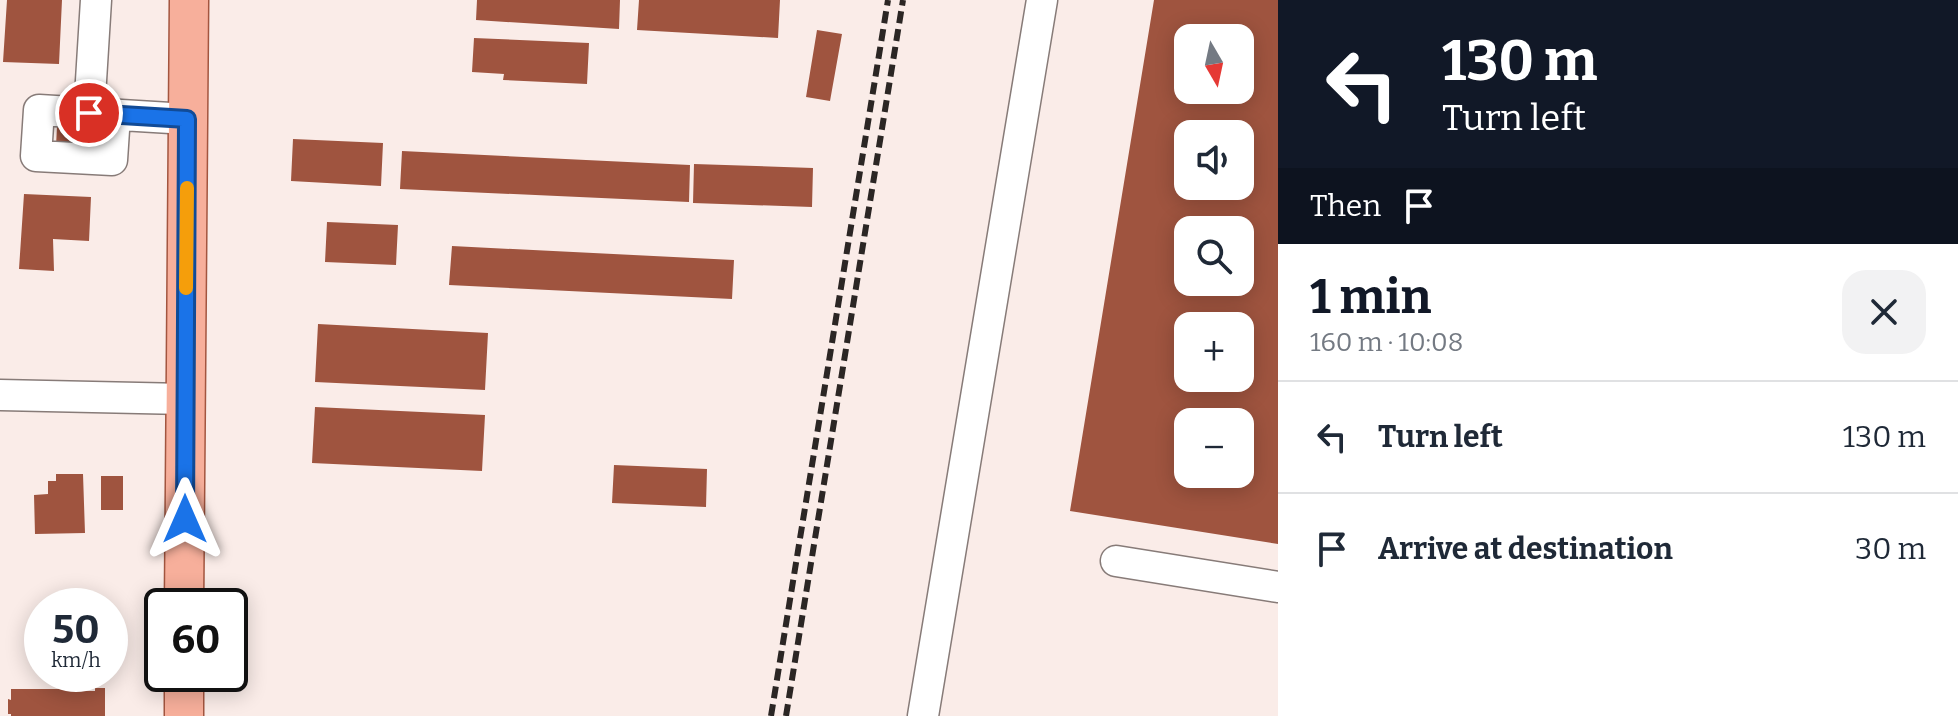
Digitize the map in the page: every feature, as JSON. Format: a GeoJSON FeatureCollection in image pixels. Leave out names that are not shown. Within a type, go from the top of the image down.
{"type":"FeatureCollection","features":[{"type":"Feature","properties":{"kind":"main road"},"geometry":{"type":"LineString","coordinates":[[184,588],[189,0]]}},
{"type":"Feature","properties":{"kind":"main road"},"geometry":{"type":"LineString","coordinates":[[184,692],[184,716]]}},
{"type":"Feature","properties":{"kind":"street"},"geometry":{"type":"LineString","coordinates":[[96,0],[102,114],[112,160],[36,156],[39,110],[102,114],[187,119]]}},
{"type":"Feature","properties":{"kind":"street"},"geometry":{"type":"LineString","coordinates":[[923,716],[1042,0]]}},
{"type":"Feature","properties":{"kind":"street"},"geometry":{"type":"LineString","coordinates":[[0,395],[185,399]]}},
{"type":"Feature","properties":{"kind":"street"},"geometry":{"type":"LineString","coordinates":[[1116,561],[1278,587]]}},
{"type":"Feature","properties":{"kind":"building"},"geometry":{"type":"Polygon","coordinates":[[[7,0],[62,0],[59,64],[3,62],[7,0]]]}},
{"type":"Feature","properties":{"kind":"building"},"geometry":{"type":"Polygon","coordinates":[[[477,0],[620,0],[619,29],[476,20],[477,0]]]}},
{"type":"Feature","properties":{"kind":"building"},"geometry":{"type":"Polygon","coordinates":[[[639,0],[780,0],[778,38],[637,30],[639,0]]]}},
{"type":"Feature","properties":{"kind":"building"},"geometry":{"type":"Polygon","coordinates":[[[1154,0],[1278,0],[1278,544],[1070,511],[1154,0]]]}},
{"type":"Feature","properties":{"kind":"building"},"geometry":{"type":"Polygon","coordinates":[[[817,30],[842,34],[830,101],[806,97],[817,30]]]}},
{"type":"Feature","properties":{"kind":"building"},"geometry":{"type":"Polygon","coordinates":[[[474,38],[589,43],[587,84],[503,80],[504,74],[472,72],[474,38]]]}},
{"type":"Feature","properties":{"kind":"building"},"geometry":{"type":"Polygon","coordinates":[[[57,127],[104,129],[103,148],[56,146],[57,127]]]}},
{"type":"Feature","properties":{"kind":"building"},"geometry":{"type":"Polygon","coordinates":[[[293,139],[383,143],[381,186],[291,181],[293,139]]]}},
{"type":"Feature","properties":{"kind":"building"},"geometry":{"type":"Polygon","coordinates":[[[402,151],[690,165],[689,202],[400,189],[402,151]]]}},
{"type":"Feature","properties":{"kind":"building"},"geometry":{"type":"Polygon","coordinates":[[[694,164],[813,168],[812,207],[693,203],[694,164]]]}},
{"type":"Feature","properties":{"kind":"building"},"geometry":{"type":"Polygon","coordinates":[[[24,194],[91,197],[89,241],[53,239],[54,271],[19,269],[24,194]]]}},
{"type":"Feature","properties":{"kind":"building"},"geometry":{"type":"Polygon","coordinates":[[[327,222],[398,225],[396,265],[325,262],[327,222]]]}},
{"type":"Feature","properties":{"kind":"building"},"geometry":{"type":"Polygon","coordinates":[[[452,246],[734,260],[732,299],[449,285],[452,246]]]}},
{"type":"Feature","properties":{"kind":"building"},"geometry":{"type":"Polygon","coordinates":[[[318,324],[488,333],[485,390],[315,382],[318,324]]]}},
{"type":"Feature","properties":{"kind":"building"},"geometry":{"type":"Polygon","coordinates":[[[315,407],[485,415],[482,471],[312,463],[315,407]]]}},
{"type":"Feature","properties":{"kind":"building"},"geometry":{"type":"Polygon","coordinates":[[[614,465],[707,469],[706,507],[612,503],[614,465]]]}},
{"type":"Feature","properties":{"kind":"building"},"geometry":{"type":"Polygon","coordinates":[[[56,474],[83,474],[85,533],[35,534],[34,495],[48,494],[48,481],[56,481],[56,474]]]}},
{"type":"Feature","properties":{"kind":"building"},"geometry":{"type":"Polygon","coordinates":[[[101,476],[123,476],[123,510],[101,510],[101,476]]]}},
{"type":"Feature","properties":{"kind":"building"},"geometry":{"type":"Polygon","coordinates":[[[11,689],[24,689],[24,692],[105,692],[105,716],[11,716],[8,714],[8,699],[11,700],[11,689]]]}},
{"type":"Feature","properties":{"kind":"railway"},"geometry":{"type":"LineString","coordinates":[[771,716],[888,0]]}},
{"type":"Feature","properties":{"kind":"railway"},"geometry":{"type":"LineString","coordinates":[[786,716],[903,0]]}},
{"type":"Feature","properties":{"kind":"slow traffic"},"geometry":{"type":"LineString","coordinates":[[186,288],[187,188]]}},
{"type":"Feature","properties":{"kind":"route"},"geometry":{"type":"LineString","coordinates":[[89,113],[187,119],[185,519]]}}]}
